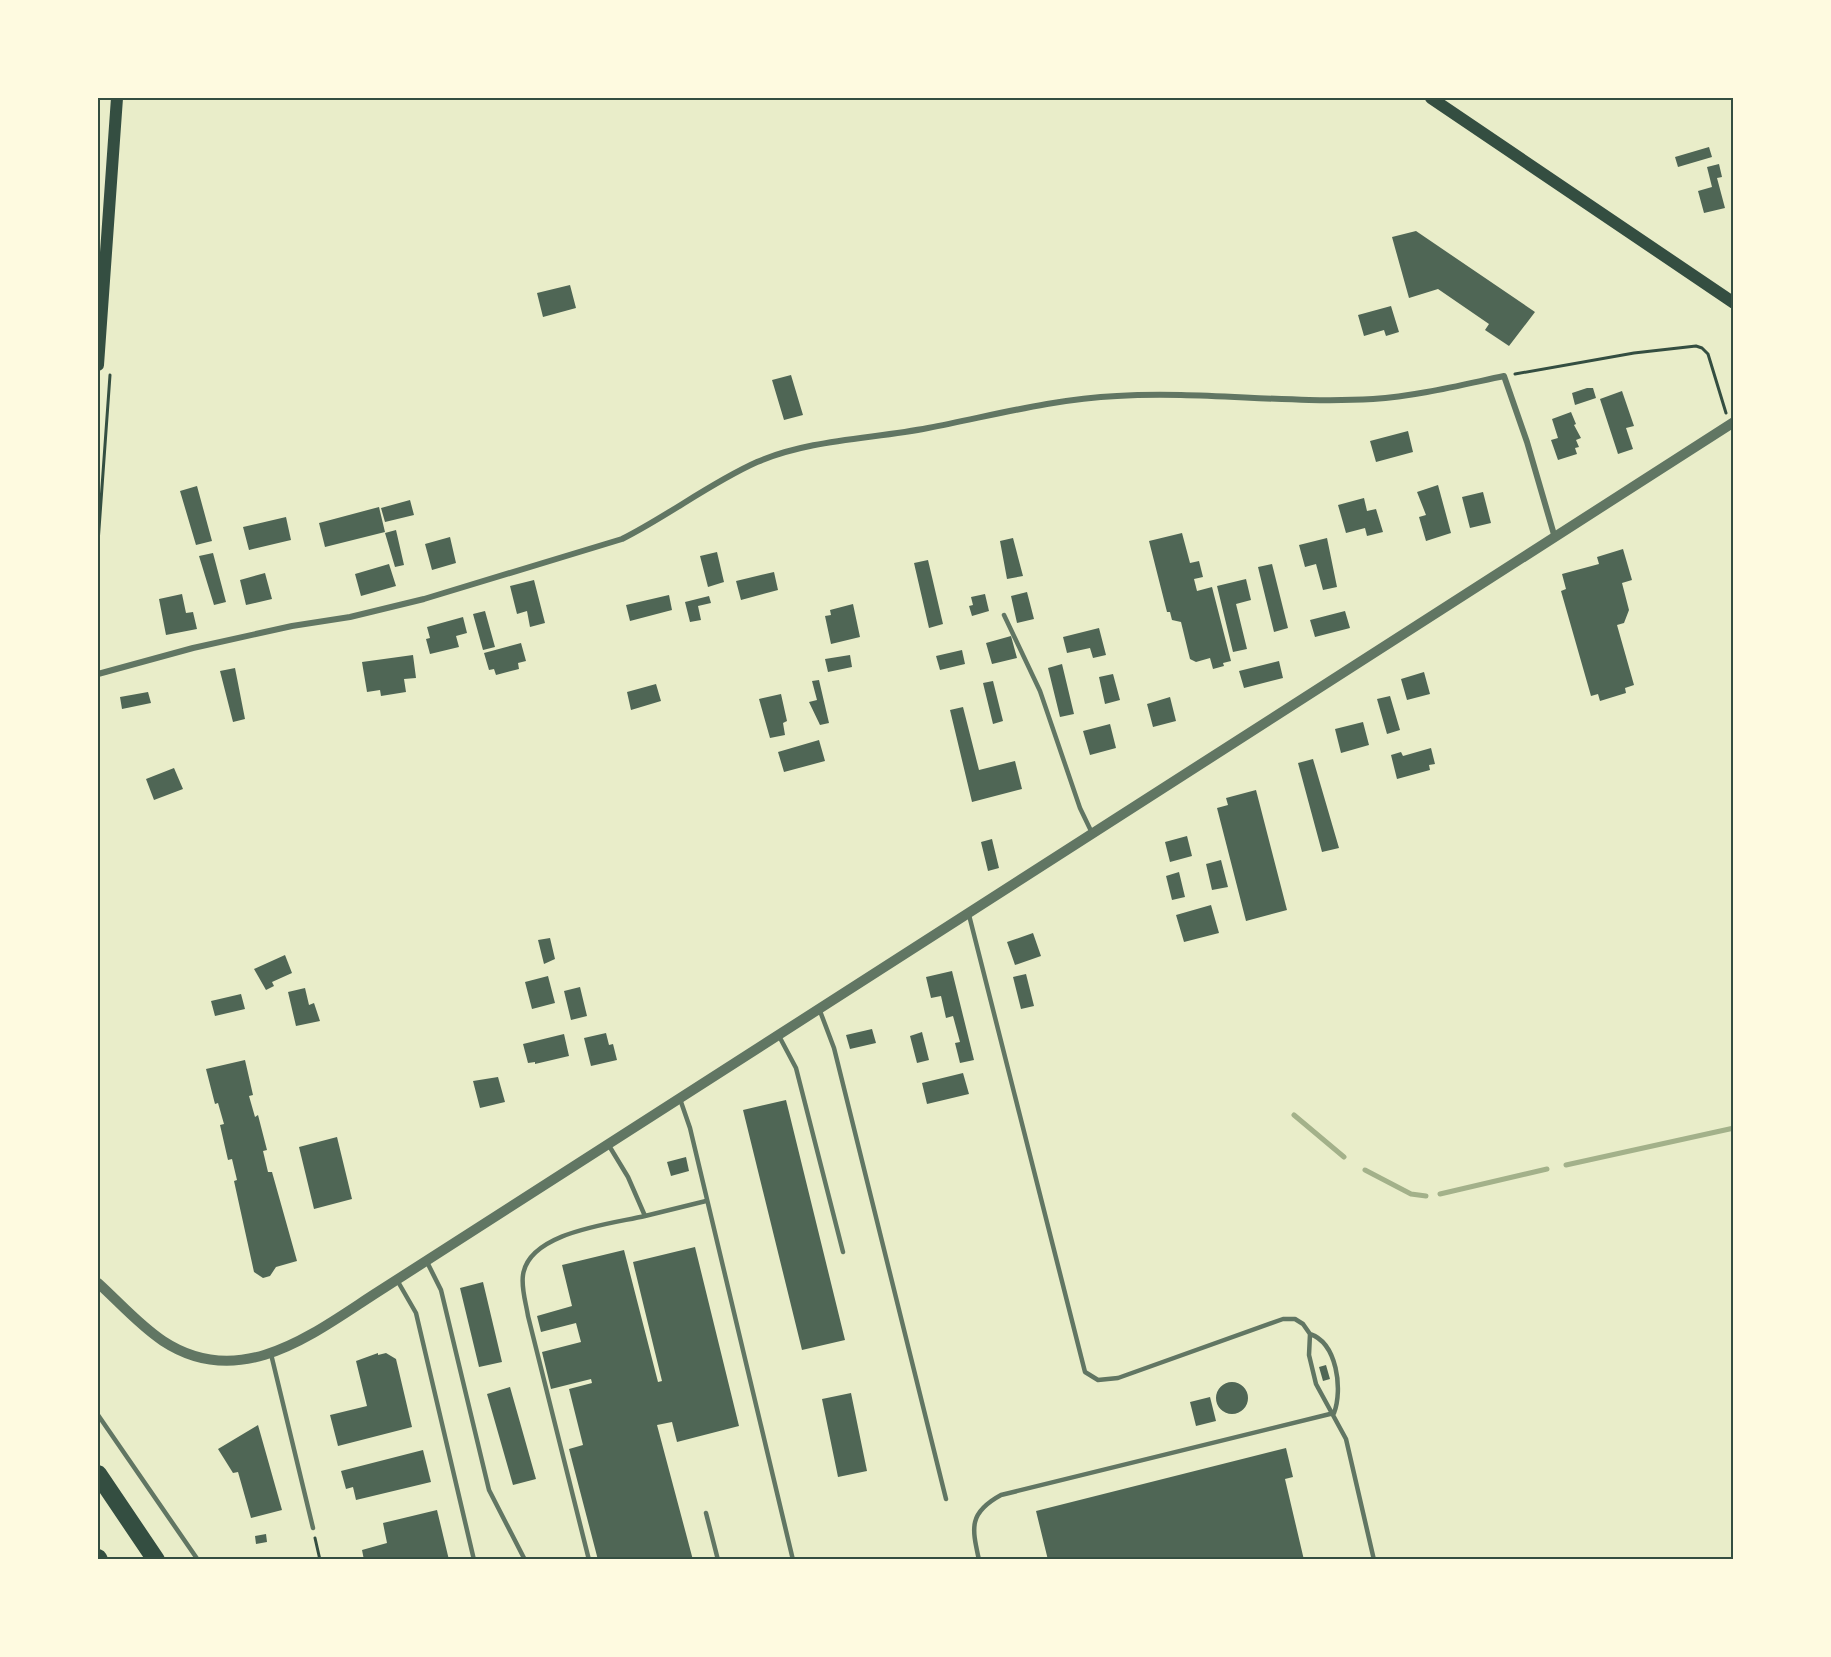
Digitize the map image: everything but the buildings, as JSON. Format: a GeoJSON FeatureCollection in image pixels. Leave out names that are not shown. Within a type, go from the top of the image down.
{"type":"FeatureCollection","features":[{"type":"Feature","properties":{"kind":"highway"},"geometry":{"type":"LineString","coordinates":[[98,1474],[156,1560]]}},
{"type":"Feature","properties":{"kind":"main road"},"geometry":{"type":"LineString","coordinates":[[98,365],[117,98]]}},
{"type":"Feature","properties":{"kind":"main road"},"geometry":{"type":"LineString","coordinates":[[1431,98],[1734,303]]}},
{"type":"Feature","properties":{"kind":"street"},"geometry":{"type":"LineString","coordinates":[[98,674],[204,646],[413,602],[622,539],[727,477],[759,462],[801,449],[928,428],[1068,399],[1120,395],[1374,399],[1504,376],[1527,442],[1555,538]]}},
{"type":"Feature","properties":{"kind":"street"},"geometry":{"type":"LineString","coordinates":[[98,1283],[150,1331],[177,1349],[219,1360],[245,1360],[271,1354],[314,1332],[1732,423]]}},
{"type":"Feature","properties":{"kind":"lane"},"geometry":{"type":"LineString","coordinates":[[1004,615],[1044,699],[1080,808],[1092,833]]}},
{"type":"Feature","properties":{"kind":"lane"},"geometry":{"type":"LineString","coordinates":[[968,912],[1085,1372],[1098,1380],[1118,1378],[1283,1319],[1295,1319],[1303,1324],[1310,1334],[1309,1356],[1317,1384],[1346,1438],[1374,1560]]}},
{"type":"Feature","properties":{"kind":"lane"},"geometry":{"type":"LineString","coordinates":[[818,1007],[834,1048],[946,1499]]}},
{"type":"Feature","properties":{"kind":"lane"},"geometry":{"type":"LineString","coordinates":[[778,1034],[798,1074],[843,1252]]}},
{"type":"Feature","properties":{"kind":"lane"},"geometry":{"type":"LineString","coordinates":[[680,1097],[688,1119],[793,1560]]}},
{"type":"Feature","properties":{"kind":"lane"},"geometry":{"type":"LineString","coordinates":[[608,1144],[628,1177],[645,1216]]}},
{"type":"Feature","properties":{"kind":"lane"},"geometry":{"type":"LineString","coordinates":[[589,1560],[528,1316],[523,1275],[533,1255],[554,1240],[706,1201]]}},
{"type":"Feature","properties":{"kind":"lane"},"geometry":{"type":"LineString","coordinates":[[426,1260],[441,1290],[491,1495],[525,1560]]}},
{"type":"Feature","properties":{"kind":"lane"},"geometry":{"type":"LineString","coordinates":[[397,1280],[416,1313],[474,1560]]}},
{"type":"Feature","properties":{"kind":"lane"},"geometry":{"type":"LineString","coordinates":[[1310,1334],[1320,1337],[1328,1347],[1339,1388],[1339,1399],[1334,1413]]}},
{"type":"Feature","properties":{"kind":"lane"},"geometry":{"type":"LineString","coordinates":[[271,1354],[313,1528]]}},
{"type":"Feature","properties":{"kind":"lane"},"geometry":{"type":"LineString","coordinates":[[979,1560],[972,1531],[978,1514],[989,1502],[1001,1496],[1334,1413]]}},
{"type":"Feature","properties":{"kind":"lane"},"geometry":{"type":"LineString","coordinates":[[98,1415],[198,1560]]}},
{"type":"Feature","properties":{"kind":"lane"},"geometry":{"type":"LineString","coordinates":[[706,1513],[718,1560]]}},
{"type":"Feature","properties":{"kind":"path"},"geometry":{"type":"LineString","coordinates":[[1504,376],[1634,353],[1696,346],[1708,354],[1732,423]]}},
{"type":"Feature","properties":{"kind":"path"},"geometry":{"type":"LineString","coordinates":[[313,1528],[320,1560]]}},
{"type":"Feature","properties":{"kind":"waterway"},"geometry":{"type":"LineString","coordinates":[[1294,1115],[1344,1157]]}},
{"type":"Feature","properties":{"kind":"waterway"},"geometry":{"type":"LineString","coordinates":[[1566,1165],[1734,1128]]}},
{"type":"Feature","properties":{"kind":"waterway"},"geometry":{"type":"LineString","coordinates":[[1440,1194],[1547,1169]]}},
{"type":"Feature","properties":{"kind":"waterway"},"geometry":{"type":"LineString","coordinates":[[1365,1170],[1411,1194],[1426,1196]]}}]}
